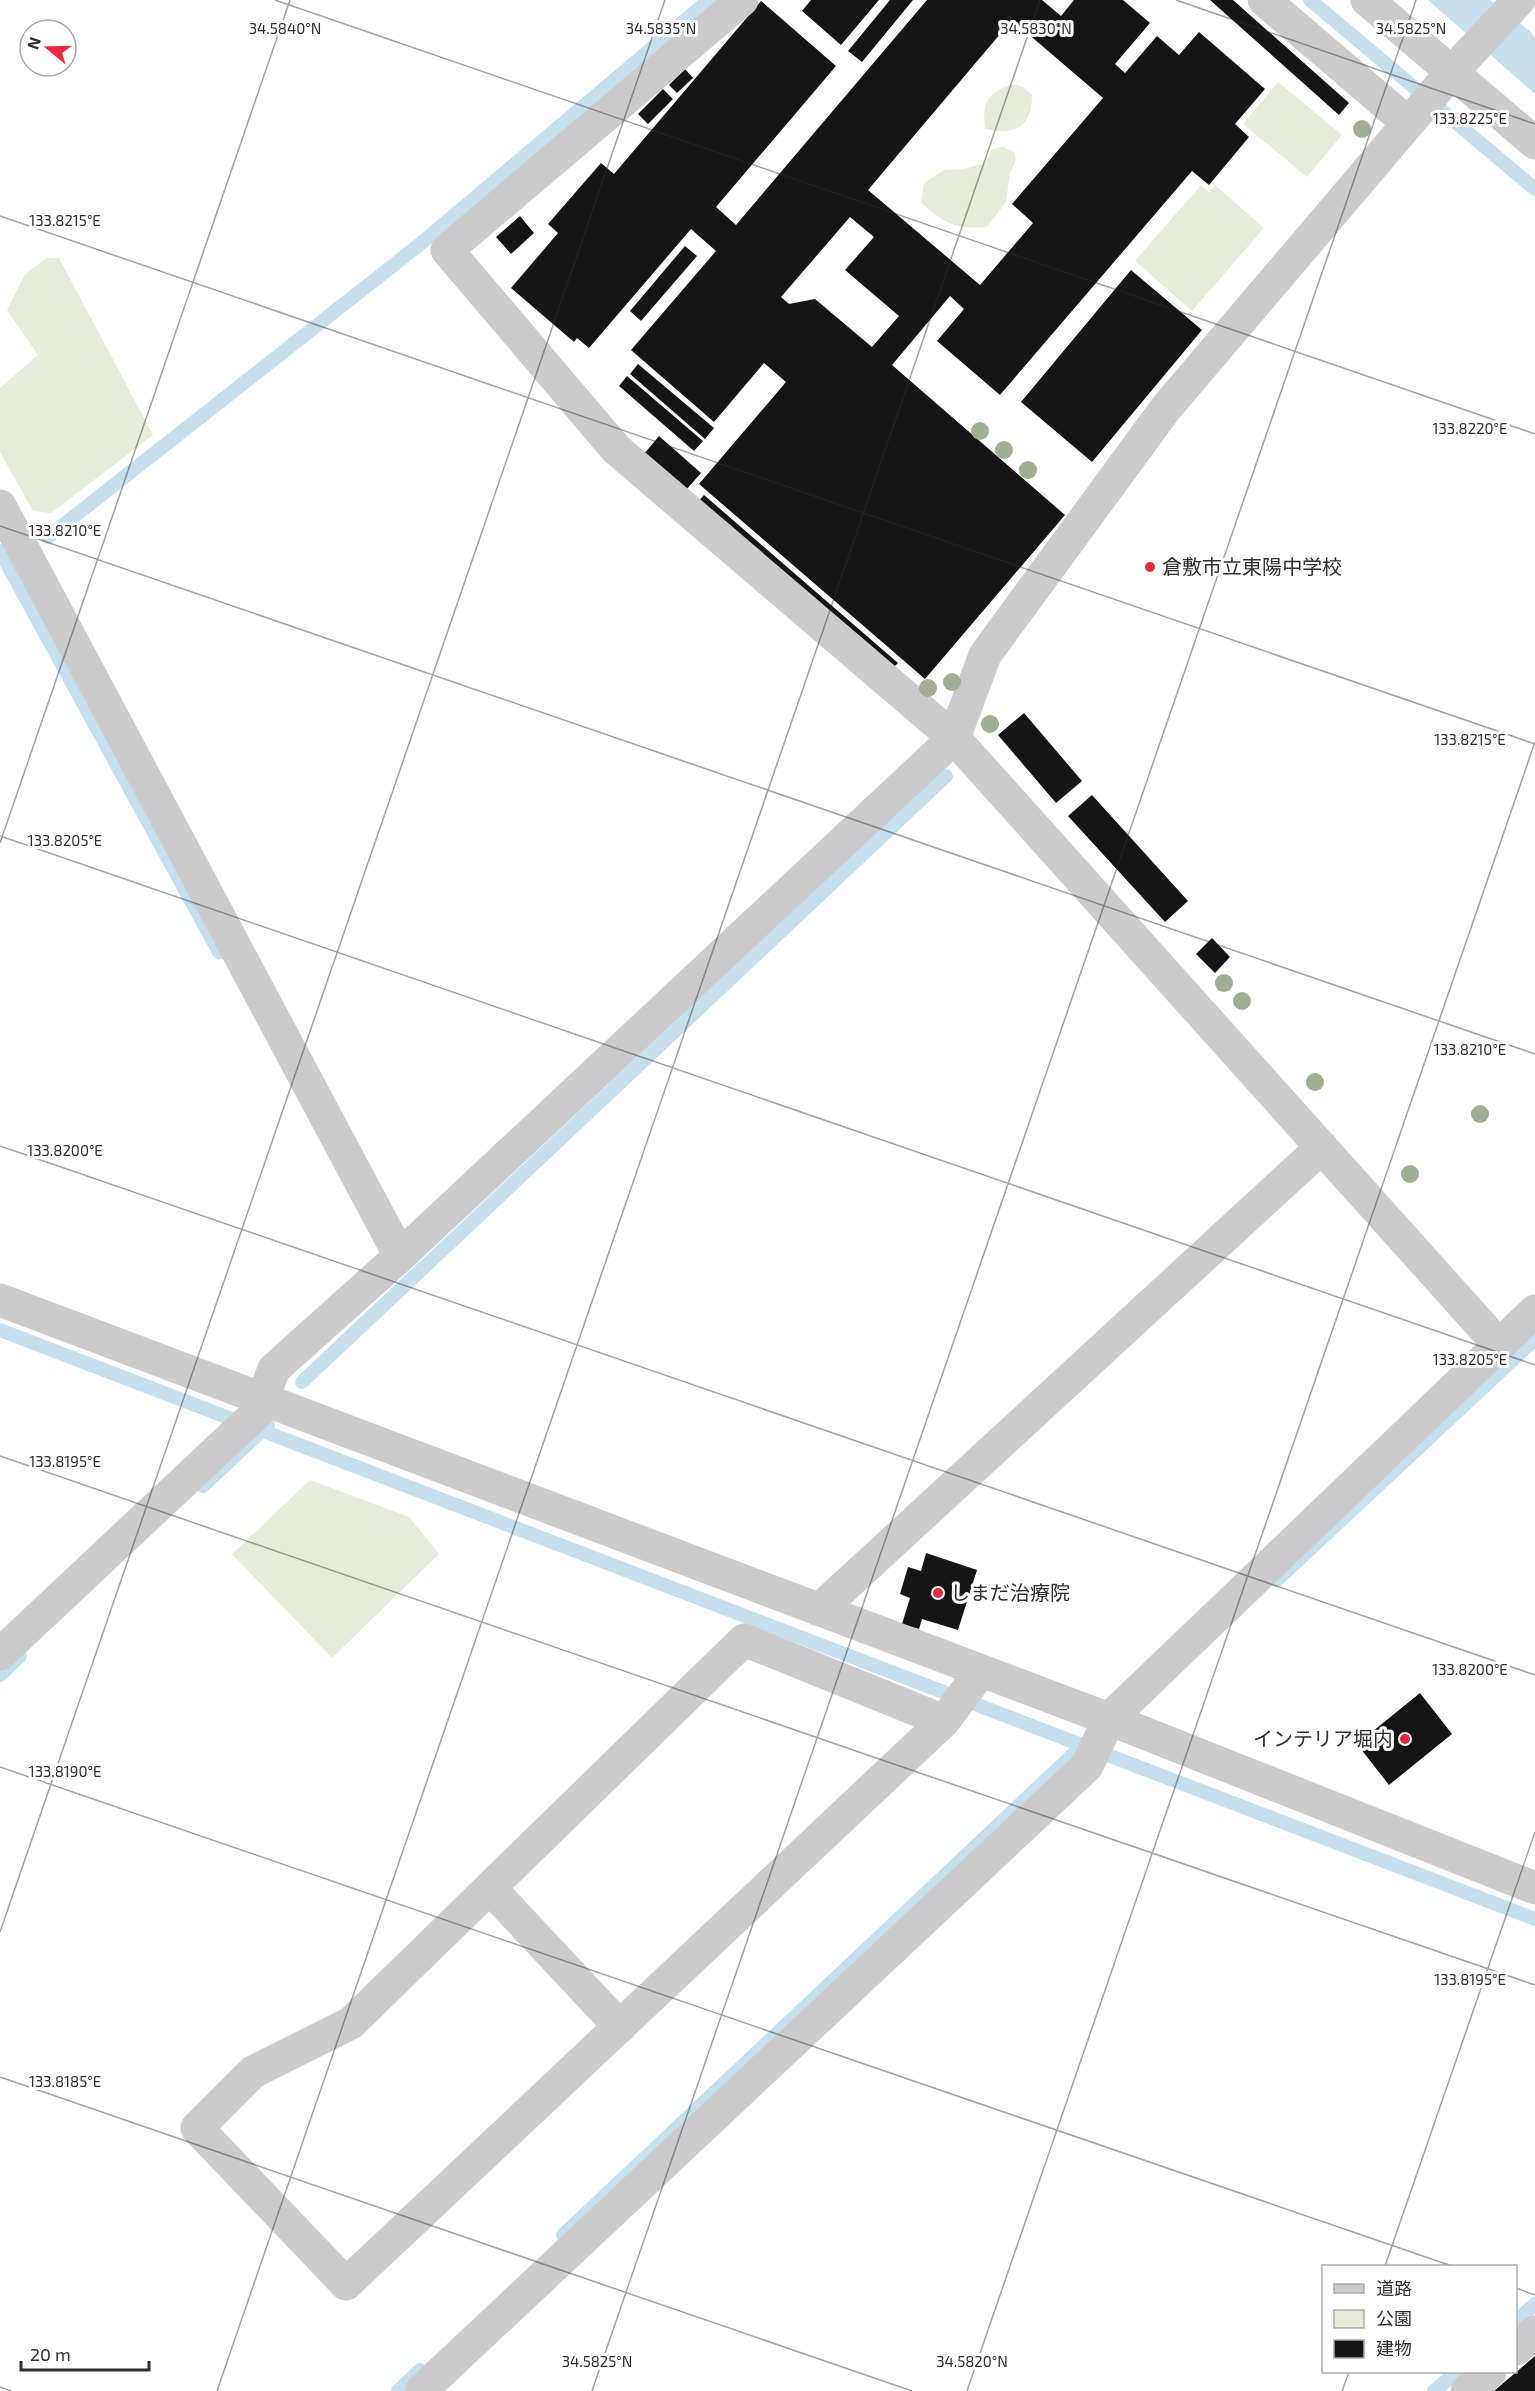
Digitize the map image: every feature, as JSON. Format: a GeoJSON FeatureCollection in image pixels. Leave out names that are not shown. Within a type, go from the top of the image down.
{"type":"FeatureCollection","features":[{"type":"Feature","properties":{"kind":"street"},"geometry":{"type":"LineString","coordinates":[[742,0],[447,250],[616,449],[954,738],[1499,1345]]}},
{"type":"Feature","properties":{"kind":"street"},"geometry":{"type":"LineString","coordinates":[[1264,0],[1412,118]]}},
{"type":"Feature","properties":{"kind":"street"},"geometry":{"type":"LineString","coordinates":[[1367,0],[1446,79],[1535,143]]}},
{"type":"Feature","properties":{"kind":"street"},"geometry":{"type":"LineString","coordinates":[[0,1654],[232,1436],[259,1406],[274,1369],[400,1256],[954,738],[985,655],[1152,427],[1412,118],[1519,0]]}},
{"type":"Feature","properties":{"kind":"street"},"geometry":{"type":"LineString","coordinates":[[0,506],[400,1256]]}},
{"type":"Feature","properties":{"kind":"street"},"geometry":{"type":"LineString","coordinates":[[819,1610],[1322,1146]]}},
{"type":"Feature","properties":{"kind":"street"},"geometry":{"type":"LineString","coordinates":[[0,1300],[259,1406],[819,1610],[962,1697]]}},
{"type":"Feature","properties":{"kind":"street"},"geometry":{"type":"LineString","coordinates":[[422,2391],[1098,1742],[1535,1311]]}},
{"type":"Feature","properties":{"kind":"street"},"geometry":{"type":"LineString","coordinates":[[962,1697],[620,2026],[346,2284],[197,2128],[253,2072],[351,2023],[744,1640],[962,1697],[1535,1888]]}},
{"type":"Feature","properties":{"kind":"street"},"geometry":{"type":"LineString","coordinates":[[490,1888],[620,2026]]}},
{"type":"Feature","properties":{"kind":"street"},"geometry":{"type":"LineString","coordinates":[[1517,2347],[1535,2332]]}},
{"type":"Feature","properties":{"kind":"street"},"geometry":{"type":"LineString","coordinates":[[1467,2391],[1489,2373]]}},
{"type":"Feature","properties":{"kind":"green space"},"geometry":{"type":"Polygon","coordinates":[[[1278,82],[1342,135],[1307,177],[1243,124],[1278,82]]]}},
{"type":"Feature","properties":{"kind":"green space"},"geometry":{"type":"Polygon","coordinates":[[[1014,84],[1023,87],[1032,95],[1029,115],[1025,122],[1013,130],[985,129],[984,112],[988,100],[998,91],[1014,84]]]}},
{"type":"Feature","properties":{"kind":"green space"},"geometry":{"type":"Polygon","coordinates":[[[1003,147],[1014,152],[1016,160],[1010,173],[1006,202],[987,227],[976,228],[951,224],[921,202],[924,183],[944,170],[963,169],[985,163],[992,149],[1003,147]]]}},
{"type":"Feature","properties":{"kind":"green space"},"geometry":{"type":"Polygon","coordinates":[[[1201,185],[1209,192],[1215,185],[1264,228],[1192,311],[1135,261],[1201,185]]]}},
{"type":"Feature","properties":{"kind":"green space"},"geometry":{"type":"Polygon","coordinates":[[[47,258],[59,258],[153,435],[51,513],[33,511],[0,452],[0,388],[38,355],[7,310],[25,274],[47,258]]]}},
{"type":"Feature","properties":{"kind":"green space"},"geometry":{"type":"Polygon","coordinates":[[[310,1480],[409,1517],[439,1554],[332,1658],[232,1554],[310,1480]]]}},
{"type":"Feature","properties":{"kind":"water"},"geometry":{"type":"Polygon","coordinates":[[[1428,0],[1490,0],[1530,31],[1535,38],[1535,94],[1428,0]]]}},
{"type":"Feature","properties":{"kind":"building"},"geometry":{"type":"Polygon","coordinates":[[[811,0],[879,0],[841,45],[802,11],[811,0]]]}},
{"type":"Feature","properties":{"kind":"building"},"geometry":{"type":"Polygon","coordinates":[[[890,0],[913,0],[862,62],[848,51],[890,0]]]}},
{"type":"Feature","properties":{"kind":"building"},"geometry":{"type":"Polygon","coordinates":[[[927,0],[1042,0],[1061,16],[1074,0],[1123,0],[1150,23],[1115,64],[1125,73],[1157,36],[1179,55],[1199,32],[1265,89],[1235,124],[1249,137],[1209,185],[1192,171],[1000,395],[937,341],[964,309],[950,296],[892,365],[1065,515],[925,679],[699,484],[786,382],[764,363],[714,422],[631,350],[716,251],[691,229],[589,348],[577,338],[574,342],[511,288],[558,233],[548,224],[601,163],[614,174],[761,1],[836,66],[716,207],[736,225],[927,0]],[[1012,20],[868,190],[980,285],[1033,223],[1012,204],[1103,98],[1012,20]],[[850,217],[781,297],[789,304],[815,299],[872,347],[899,316],[845,270],[874,237],[850,217]]]}},
{"type":"Feature","properties":{"kind":"building"},"geometry":{"type":"Polygon","coordinates":[[[1210,0],[1233,0],[1349,103],[1339,115],[1210,0]]]}},
{"type":"Feature","properties":{"kind":"building"},"geometry":{"type":"Polygon","coordinates":[[[685,69],[693,78],[677,93],[669,85],[685,69]]]}},
{"type":"Feature","properties":{"kind":"building"},"geometry":{"type":"Polygon","coordinates":[[[663,89],[673,99],[648,124],[638,114],[663,89]]]}},
{"type":"Feature","properties":{"kind":"building"},"geometry":{"type":"Polygon","coordinates":[[[520,216],[534,233],[511,254],[496,237],[520,216]]]}},
{"type":"Feature","properties":{"kind":"building"},"geometry":{"type":"Polygon","coordinates":[[[685,246],[697,256],[641,321],[630,311],[685,246]]]}},
{"type":"Feature","properties":{"kind":"building"},"geometry":{"type":"Polygon","coordinates":[[[1131,270],[1202,330],[1092,462],[1021,402],[1131,270]]]}},
{"type":"Feature","properties":{"kind":"building"},"geometry":{"type":"Polygon","coordinates":[[[638,364],[714,428],[705,439],[630,374],[638,364]]]}},
{"type":"Feature","properties":{"kind":"building"},"geometry":{"type":"Polygon","coordinates":[[[627,376],[703,441],[694,451],[619,386],[627,376]]]}},
{"type":"Feature","properties":{"kind":"building"},"geometry":{"type":"Polygon","coordinates":[[[659,436],[701,473],[686,490],[644,454],[659,436]]]}},
{"type":"Feature","properties":{"kind":"building"},"geometry":{"type":"Polygon","coordinates":[[[704,495],[898,663],[890,671],[697,503],[704,495]]]}},
{"type":"Feature","properties":{"kind":"building"},"geometry":{"type":"Polygon","coordinates":[[[1024,713],[1082,781],[1056,803],[998,735],[1024,713]]]}},
{"type":"Feature","properties":{"kind":"building"},"geometry":{"type":"Polygon","coordinates":[[[1092,795],[1188,901],[1165,922],[1068,816],[1092,795]]]}},
{"type":"Feature","properties":{"kind":"building"},"geometry":{"type":"Polygon","coordinates":[[[1212,938],[1230,957],[1215,973],[1196,954],[1212,938]]]}},
{"type":"Feature","properties":{"kind":"building"},"geometry":{"type":"Polygon","coordinates":[[[926,1553],[977,1570],[958,1630],[922,1619],[919,1629],[902,1624],[910,1598],[900,1594],[908,1567],[921,1571],[926,1553]]]}},
{"type":"Feature","properties":{"kind":"building"},"geometry":{"type":"Polygon","coordinates":[[[1420,1693],[1452,1734],[1389,1785],[1357,1744],[1420,1693]]]}},
{"type":"Feature","properties":{"kind":"building"},"geometry":{"type":"Polygon","coordinates":[[[1535,2356],[1535,2391],[1494,2391],[1517,2373],[1535,2356]]]}},
{"type":"Feature","properties":{"kind":"waterway"},"geometry":{"type":"LineString","coordinates":[[48,537],[419,245],[709,0]]}},
{"type":"Feature","properties":{"kind":"waterway"},"geometry":{"type":"LineString","coordinates":[[1310,0],[1535,189]]}},
{"type":"Feature","properties":{"kind":"waterway"},"geometry":{"type":"LineString","coordinates":[[0,551],[219,952]]}},
{"type":"Feature","properties":{"kind":"waterway"},"geometry":{"type":"LineString","coordinates":[[302,1382],[946,776]]}},
{"type":"Feature","properties":{"kind":"waterway"},"geometry":{"type":"LineString","coordinates":[[0,1330],[1535,1919]]}},
{"type":"Feature","properties":{"kind":"waterway"},"geometry":{"type":"LineString","coordinates":[[1277,1580],[1535,1339]]}},
{"type":"Feature","properties":{"kind":"waterway"},"geometry":{"type":"LineString","coordinates":[[203,1486],[268,1425]]}},
{"type":"Feature","properties":{"kind":"waterway"},"geometry":{"type":"LineString","coordinates":[[0,1675],[20,1656]]}},
{"type":"Feature","properties":{"kind":"waterway"},"geometry":{"type":"LineString","coordinates":[[563,2235],[1089,1741]]}},
{"type":"Feature","properties":{"kind":"waterway"},"geometry":{"type":"LineString","coordinates":[[1517,2320],[1535,2304]]}},
{"type":"Feature","properties":{"kind":"waterway"},"geometry":{"type":"LineString","coordinates":[[398,2391],[420,2370]]}},
{"type":"Feature","properties":{"kind":"waterway"},"geometry":{"type":"LineString","coordinates":[[1434,2391],[1456,2373]]}},
{"type":"Feature","properties":{"kind":"place","name":"倉敷市立東陽中学校"},"geometry":{"type":"Point","coordinates":[1150,567]}},
{"type":"Feature","properties":{"kind":"place","name":"しまだ治療院"},"geometry":{"type":"Point","coordinates":[938,1593]}},
{"type":"Feature","properties":{"kind":"place","name":"インテリア堀内"},"geometry":{"type":"Point","coordinates":[1405,1739]}}]}
